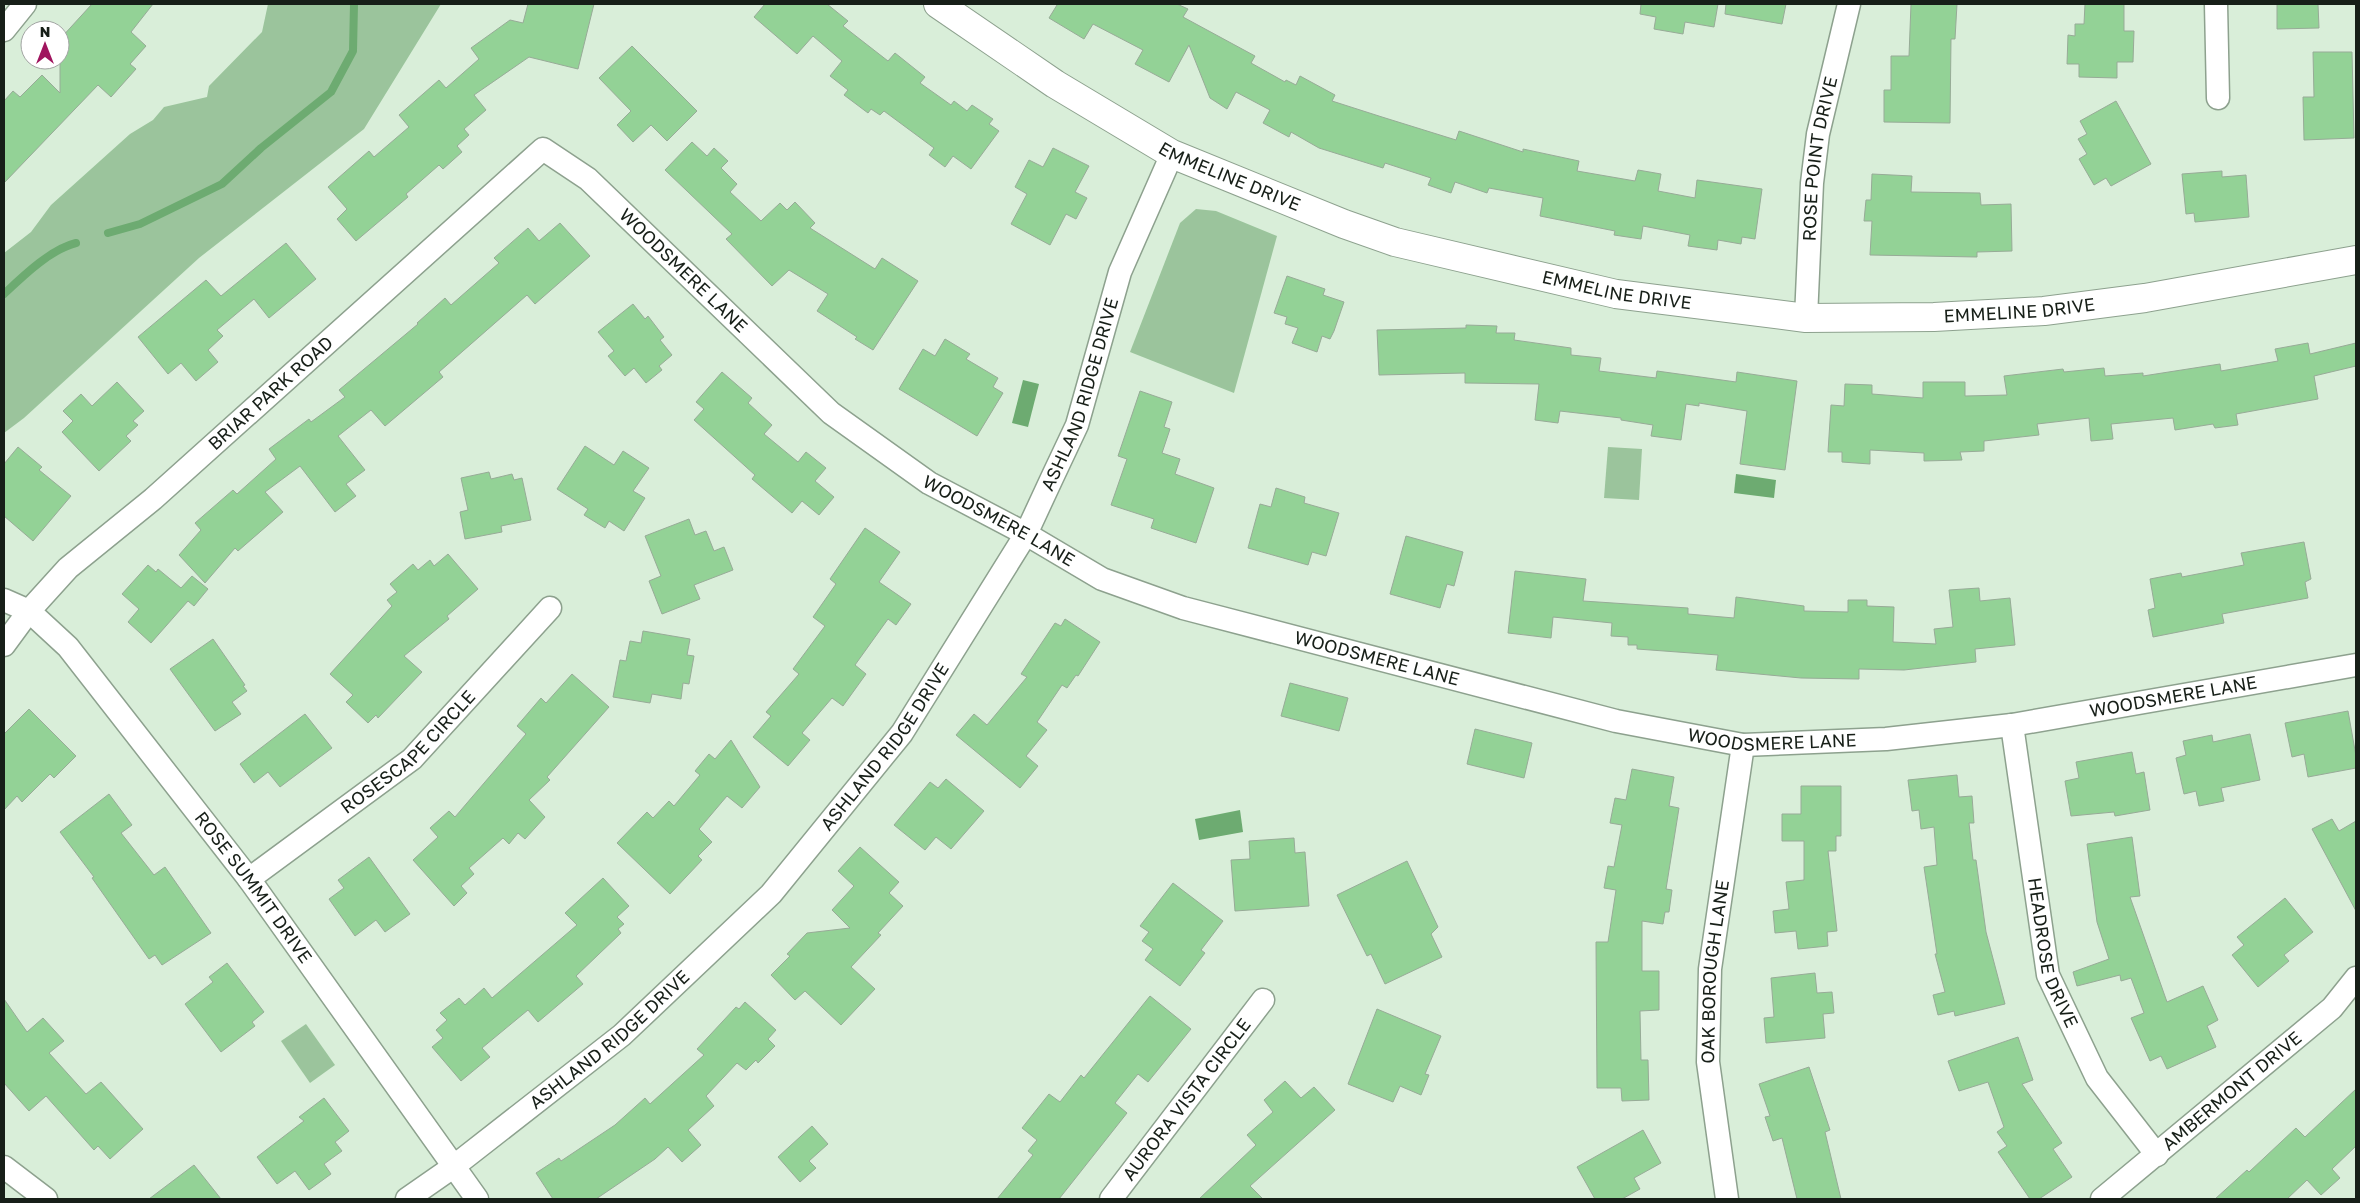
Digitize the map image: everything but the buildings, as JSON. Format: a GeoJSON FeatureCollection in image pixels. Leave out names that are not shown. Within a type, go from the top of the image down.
{"type":"FeatureCollection","features":[{"type":"Feature","properties":{"kind":"street"},"geometry":{"type":"LineString","coordinates":[[4,30],[25,4]]}},
{"type":"Feature","properties":{"kind":"street","name":"EMMELINE DRIVE"},"geometry":{"type":"LineString","coordinates":[[938,4],[1055,84],[1172,154],[1344,224],[1395,242],[1616,294],[1806,318],[1934,317],[2044,311],[2145,298],[2356,260]]}},
{"type":"Feature","properties":{"kind":"street","name":"ROSE POINT DRIVE"},"geometry":{"type":"LineString","coordinates":[[1806,318],[1812,183],[1818,134],[1849,4]]}},
{"type":"Feature","properties":{"kind":"street"},"geometry":{"type":"LineString","coordinates":[[2216,4],[2218,98]]}},
{"type":"Feature","properties":{"kind":"street","name":"WOODSMERE LANE"},"geometry":{"type":"LineString","coordinates":[[543,149],[588,179],[831,412],[929,483],[1026,534],[1102,579],[1183,608],[1616,721],[1743,745],[1886,739],[2012,725],[2356,665]]}},
{"type":"Feature","properties":{"kind":"street","name":"BRIAR PARK ROAD"},"geometry":{"type":"LineString","coordinates":[[4,645],[29,611],[68,568],[153,499],[543,149]]}},
{"type":"Feature","properties":{"kind":"street","name":"ASHLAND RIDGE DRIVE"},"geometry":{"type":"LineString","coordinates":[[407,1199],[453,1167],[622,1035],[770,894],[902,733],[1026,534],[1077,425],[1120,272],[1172,154]]}},
{"type":"Feature","properties":{"kind":"street","name":"ROSE SUMMIT DRIVE"},"geometry":{"type":"LineString","coordinates":[[4,600],[29,611],[68,647],[249,879],[477,1199]]}},
{"type":"Feature","properties":{"kind":"street","name":"ROSESCAPE CIRCLE"},"geometry":{"type":"LineString","coordinates":[[249,879],[412,759],[550,608]]}},
{"type":"Feature","properties":{"kind":"street","name":"HEADROSE DRIVE"},"geometry":{"type":"LineString","coordinates":[[2012,725],[2048,975],[2097,1078],[2157,1155]]}},
{"type":"Feature","properties":{"kind":"street","name":"OAK BOROUGH LANE"},"geometry":{"type":"LineString","coordinates":[[1727,1199],[1708,1062],[1710,969],[1743,745]]}},
{"type":"Feature","properties":{"kind":"street","name":"AMBERMONT DRIVE"},"geometry":{"type":"LineString","coordinates":[[2102,1199],[2332,1008],[2356,978]]}},
{"type":"Feature","properties":{"kind":"street","name":"AURORA VISTA CIRCLE"},"geometry":{"type":"LineString","coordinates":[[1111,1199],[1263,1000]]}},
{"type":"Feature","properties":{"kind":"street"},"geometry":{"type":"LineString","coordinates":[[4,1168],[46,1199]]}},
{"type":"Feature","properties":{"kind":"shaded area"},"geometry":{"type":"Polygon","coordinates":[[[268,4],[441,4],[364,129],[199,258],[24,418],[4,433],[4,253],[31,232],[51,205],[130,134],[153,120],[164,107],[207,97],[209,86],[262,32],[268,4]]]}},
{"type":"Feature","properties":{"kind":"shaded area"},"geometry":{"type":"Polygon","coordinates":[[[1196,209],[1216,211],[1277,236],[1234,393],[1130,352],[1180,223],[1196,209]]]}},
{"type":"Feature","properties":{"kind":"shaded area"},"geometry":{"type":"Polygon","coordinates":[[[1023,380],[1039,384],[1028,427],[1012,423],[1023,380]]]}},
{"type":"Feature","properties":{"kind":"shaded area"},"geometry":{"type":"Polygon","coordinates":[[[1608,447],[1642,449],[1639,500],[1604,498],[1608,447]]]}},
{"type":"Feature","properties":{"kind":"shaded area"},"geometry":{"type":"Polygon","coordinates":[[[1736,474],[1776,480],[1774,498],[1734,493],[1736,474]]]}},
{"type":"Feature","properties":{"kind":"shaded area"},"geometry":{"type":"Polygon","coordinates":[[[1240,810],[1243,832],[1199,840],[1195,819],[1240,810]]]}},
{"type":"Feature","properties":{"kind":"shaded area"},"geometry":{"type":"Polygon","coordinates":[[[306,1024],[335,1065],[310,1083],[281,1041],[306,1024]]]}},
{"type":"Feature","properties":{"kind":"waterway"},"geometry":{"type":"LineString","coordinates":[[108,233],[140,224],[222,184],[261,148],[331,92],[353,51],[354,4]]}},
{"type":"Feature","properties":{"kind":"waterway"},"geometry":{"type":"LineString","coordinates":[[4,294],[47,257],[76,243]]}}]}
